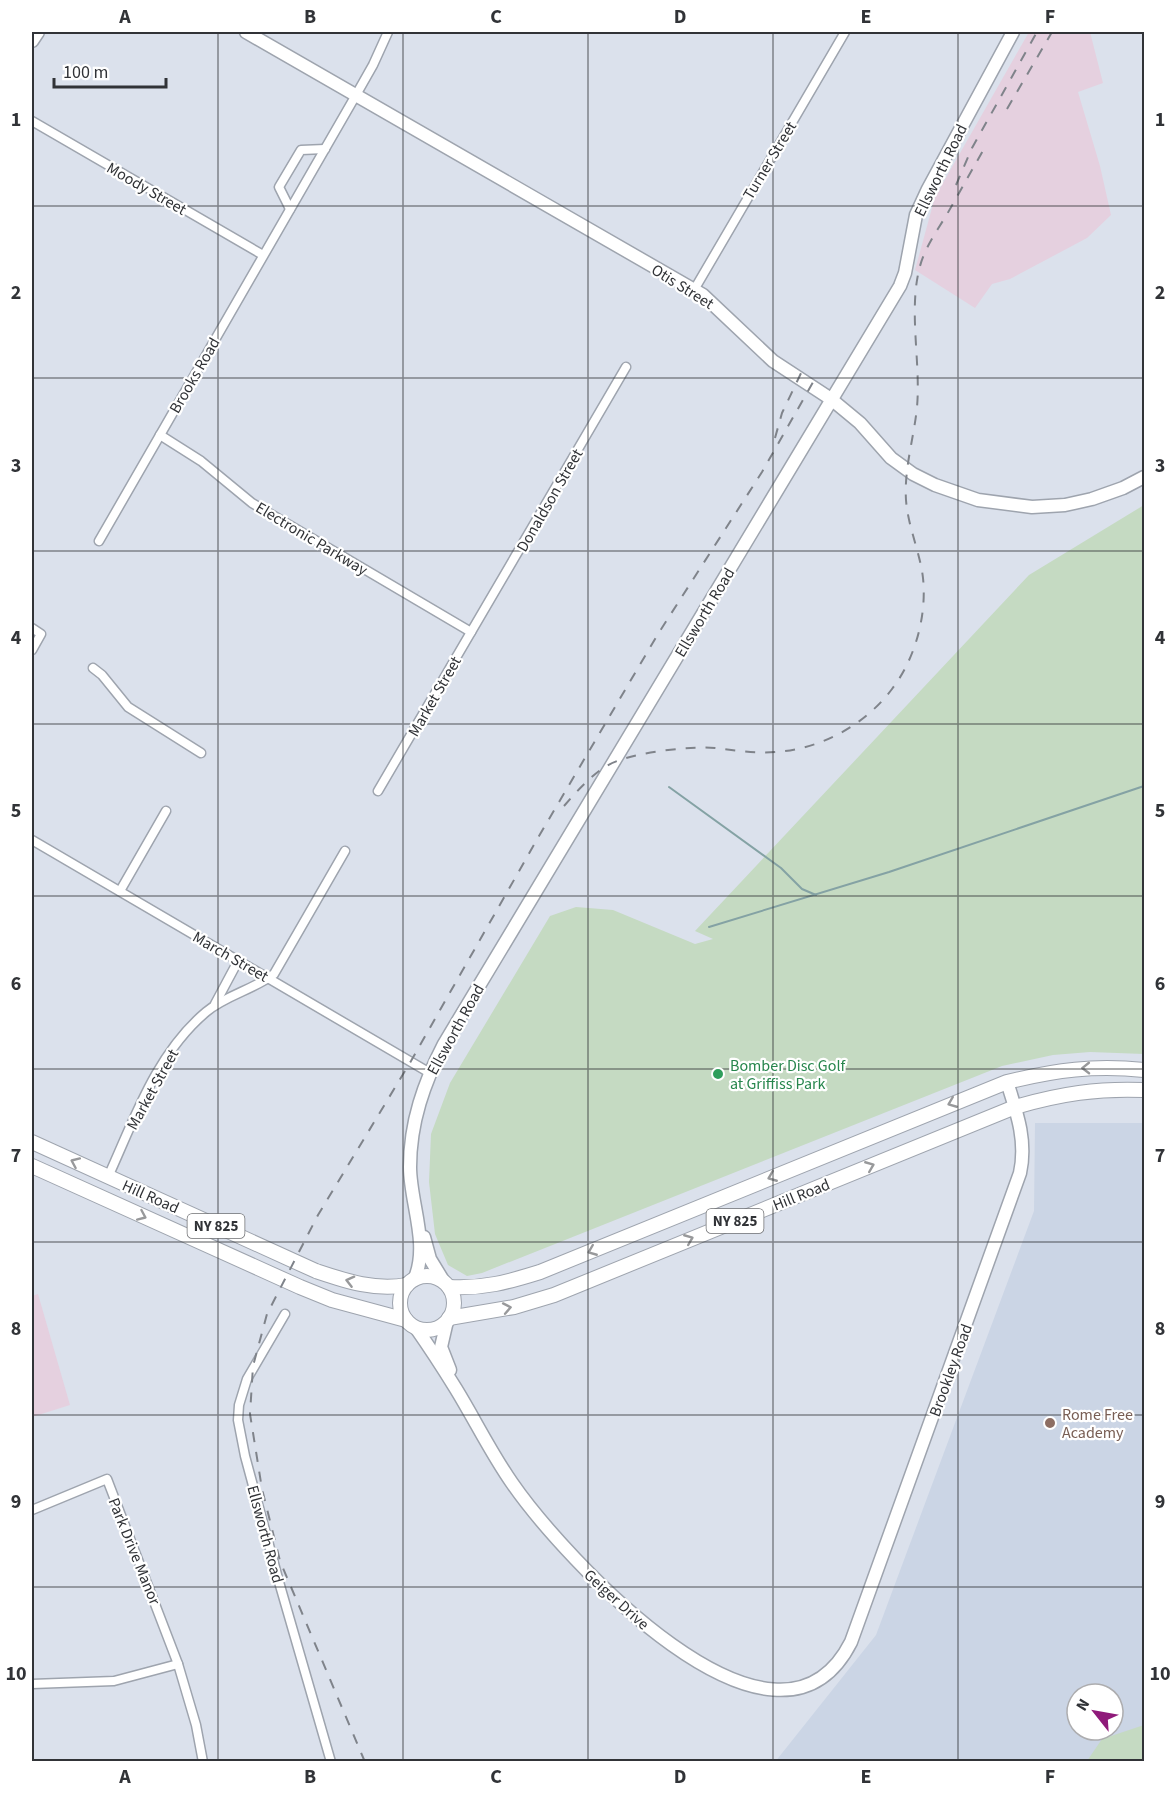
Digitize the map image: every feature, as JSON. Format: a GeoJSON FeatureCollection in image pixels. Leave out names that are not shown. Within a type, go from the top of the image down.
{"type":"FeatureCollection","features":[{"type":"Feature","properties":{"kind":"main road","name":"NY 825"},"geometry":{"type":"LineString","coordinates":[[1007,1082],[1076,1068],[1119,1067],[1144,1070]]}},
{"type":"Feature","properties":{"kind":"main road","name":"Hill Road"},"geometry":{"type":"LineString","coordinates":[[447,1285],[468,1288],[493,1285],[540,1272],[1007,1082]]}},
{"type":"Feature","properties":{"kind":"main road","name":"NY 825"},"geometry":{"type":"LineString","coordinates":[[1015,1107],[1072,1093],[1110,1089],[1144,1090]]}},
{"type":"Feature","properties":{"kind":"main road","name":"Hill Road"},"geometry":{"type":"LineString","coordinates":[[448,1319],[514,1307],[554,1295],[1015,1107]]}},
{"type":"Feature","properties":{"kind":"main road","name":"Hill Road"},"geometry":{"type":"LineString","coordinates":[[32,1142],[315,1270],[376,1287],[390,1288],[410,1282]]}},
{"type":"Feature","properties":{"kind":"main road","name":"Hill Road"},"geometry":{"type":"LineString","coordinates":[[32,1166],[283,1281],[332,1300],[411,1324]]}},
{"type":"Feature","properties":{"kind":"main road","name":"NY 825"},"geometry":{"type":"LineString","coordinates":[[410,1282],[429,1276],[447,1285]]}},
{"type":"Feature","properties":{"kind":"main road"},"geometry":{"type":"LineString","coordinates":[[410,1282],[400,1298],[400,1306],[411,1324]]}},
{"type":"Feature","properties":{"kind":"main road"},"geometry":{"type":"LineString","coordinates":[[447,1285],[454,1303],[448,1319]]}},
{"type":"Feature","properties":{"kind":"main road","name":"NY 825"},"geometry":{"type":"LineString","coordinates":[[411,1324],[433,1329],[448,1319]]}},
{"type":"Feature","properties":{"kind":"street"},"geometry":{"type":"LineString","coordinates":[[32,41],[38,32]]}},
{"type":"Feature","properties":{"kind":"street","name":"Otis Street"},"geometry":{"type":"LineString","coordinates":[[246,32],[694,290],[715,304],[773,361],[831,399],[860,423],[891,458],[935,485],[978,500],[1032,507],[1065,505],[1102,495],[1144,477]]}},
{"type":"Feature","properties":{"kind":"street","name":"Brooks Road"},"geometry":{"type":"LineString","coordinates":[[99,541],[356,95],[388,32]]}},
{"type":"Feature","properties":{"kind":"street","name":"Turner Street"},"geometry":{"type":"LineString","coordinates":[[694,290],[844,32]]}},
{"type":"Feature","properties":{"kind":"street","name":"Ellsworth Road"},"geometry":{"type":"LineString","coordinates":[[410,1282],[420,1260],[410,1168],[412,1128],[430,1072],[444,1044],[900,286],[905,273],[916,215],[1013,32]]}},
{"type":"Feature","properties":{"kind":"street","name":"Moody Street"},"geometry":{"type":"LineString","coordinates":[[32,121],[263,255]]}},
{"type":"Feature","properties":{"kind":"street"},"geometry":{"type":"LineString","coordinates":[[290,209],[279,187],[301,150],[325,149]]}},
{"type":"Feature","properties":{"kind":"street","name":"Donaldson Street"},"geometry":{"type":"LineString","coordinates":[[471,632],[626,367]]}},
{"type":"Feature","properties":{"kind":"street","name":"Electronic Parkway"},"geometry":{"type":"LineString","coordinates":[[160,435],[201,461],[252,503],[471,632]]}},
{"type":"Feature","properties":{"kind":"street"},"geometry":{"type":"LineString","coordinates":[[32,628],[41,634],[32,650]]}},
{"type":"Feature","properties":{"kind":"street","name":"Market Street"},"geometry":{"type":"LineString","coordinates":[[378,791],[471,632]]}},
{"type":"Feature","properties":{"kind":"street"},"geometry":{"type":"LineString","coordinates":[[93,668],[102,675],[128,708],[201,753]]}},
{"type":"Feature","properties":{"kind":"street"},"geometry":{"type":"LineString","coordinates":[[120,891],[166,811]]}},
{"type":"Feature","properties":{"kind":"street","name":"March Street"},"geometry":{"type":"LineString","coordinates":[[32,840],[430,1072]]}},
{"type":"Feature","properties":{"kind":"street","name":"Market Street"},"geometry":{"type":"LineString","coordinates":[[108,1177],[144,1097],[163,1062],[183,1035],[214,1007],[268,978],[278,968],[345,851]]}},
{"type":"Feature","properties":{"kind":"street"},"geometry":{"type":"LineString","coordinates":[[214,1007],[238,961]]}},
{"type":"Feature","properties":{"kind":"street","name":"Brookley Road"},"geometry":{"type":"LineString","coordinates":[[845,1655],[866,1605],[1020,1173],[1024,1150],[1022,1132],[1007,1082]]}},
{"type":"Feature","properties":{"kind":"street","name":"Ellsworth Road"},"geometry":{"type":"LineString","coordinates":[[412,1194],[430,1259],[447,1285]]}},
{"type":"Feature","properties":{"kind":"street","name":"Ellsworth Road"},"geometry":{"type":"LineString","coordinates":[[285,1314],[247,1378],[239,1405],[238,1420],[245,1456],[279,1582],[331,1761]]}},
{"type":"Feature","properties":{"kind":"street","name":"Geiger Drive"},"geometry":{"type":"LineString","coordinates":[[448,1319],[441,1347],[456,1388]]}},
{"type":"Feature","properties":{"kind":"street","name":"Geiger Drive"},"geometry":{"type":"LineString","coordinates":[[411,1324],[456,1388],[492,1454],[533,1511],[603,1589],[673,1645],[736,1682],[781,1689],[800,1687],[813,1682],[829,1672],[845,1655]]}},
{"type":"Feature","properties":{"kind":"street","name":"Park Drive Manor"},"geometry":{"type":"LineString","coordinates":[[32,1510],[106,1479],[178,1664]]}},
{"type":"Feature","properties":{"kind":"street"},"geometry":{"type":"LineString","coordinates":[[32,1684],[114,1681],[178,1664],[196,1725],[203,1761]]}},
{"type":"Feature","properties":{"kind":"shaded area"},"geometry":{"type":"Polygon","coordinates":[[[1029,32],[1090,32],[1103,83],[1078,92],[1100,166],[1111,215],[1087,238],[1010,279],[992,284],[975,308],[915,270],[935,197],[1029,32]]]}},
{"type":"Feature","properties":{"kind":"shaded area","name":"Rome Free Academy"},"geometry":{"type":"Polygon","coordinates":[[[1035,1123],[1144,1123],[1144,1761],[775,1762],[876,1635],[1034,1211],[1035,1123]]]}},
{"type":"Feature","properties":{"kind":"shaded area"},"geometry":{"type":"Polygon","coordinates":[[[38,1294],[70,1405],[32,1417],[32,1296],[38,1294]]]}},
{"type":"Feature","properties":{"kind":"green space","name":"Bomber Disc Golf at Griffiss Park"},"geometry":{"type":"Polygon","coordinates":[[[1144,505],[1144,1054],[1090,1052],[1053,1055],[1002,1066],[482,1273],[467,1276],[448,1265],[435,1234],[429,1182],[431,1134],[450,1083],[550,916],[576,907],[613,910],[695,944],[713,939],[695,931],[1029,575],[1144,505]]]}},
{"type":"Feature","properties":{"kind":"green space"},"geometry":{"type":"Polygon","coordinates":[[[1144,1725],[1144,1761],[1087,1761],[1100,1742],[1125,1742],[1125,1731],[1144,1725]]]}},
{"type":"Feature","properties":{"kind":"waterway"},"geometry":{"type":"LineString","coordinates":[[709,927],[889,872],[1144,786]]}},
{"type":"Feature","properties":{"kind":"waterway"},"geometry":{"type":"LineString","coordinates":[[669,787],[781,868],[802,889],[816,895]]}},
{"type":"Feature","properties":{"kind":"railway"},"geometry":{"type":"LineString","coordinates":[[956,185],[972,148],[1037,32]]}},
{"type":"Feature","properties":{"kind":"railway"},"geometry":{"type":"LineString","coordinates":[[1007,109],[1052,32]]}},
{"type":"Feature","properties":{"kind":"railway"},"geometry":{"type":"LineString","coordinates":[[564,806],[595,774],[610,764],[627,758],[652,752],[692,748],[776,752],[793,750],[825,740],[841,733],[869,714],[900,677],[918,636],[924,592],[906,500],[908,465],[918,390],[915,318],[917,283],[922,259],[928,246],[985,147]]}},
{"type":"Feature","properties":{"kind":"railway"},"geometry":{"type":"LineString","coordinates":[[775,438],[782,413],[803,369]]}},
{"type":"Feature","properties":{"kind":"railway"},"geometry":{"type":"LineString","coordinates":[[365,1762],[280,1561],[262,1489],[250,1414],[253,1366],[267,1314],[318,1215],[411,1061],[539,836],[658,634],[762,472],[816,377]]}},
{"type":"Feature","properties":{"kind":"place","name":"Bomber Disc Golf at Griffiss Park"},"geometry":{"type":"Point","coordinates":[718,1074]}},
{"type":"Feature","properties":{"kind":"place","name":"Rome Free Academy"},"geometry":{"type":"Point","coordinates":[1050,1423]}}]}
